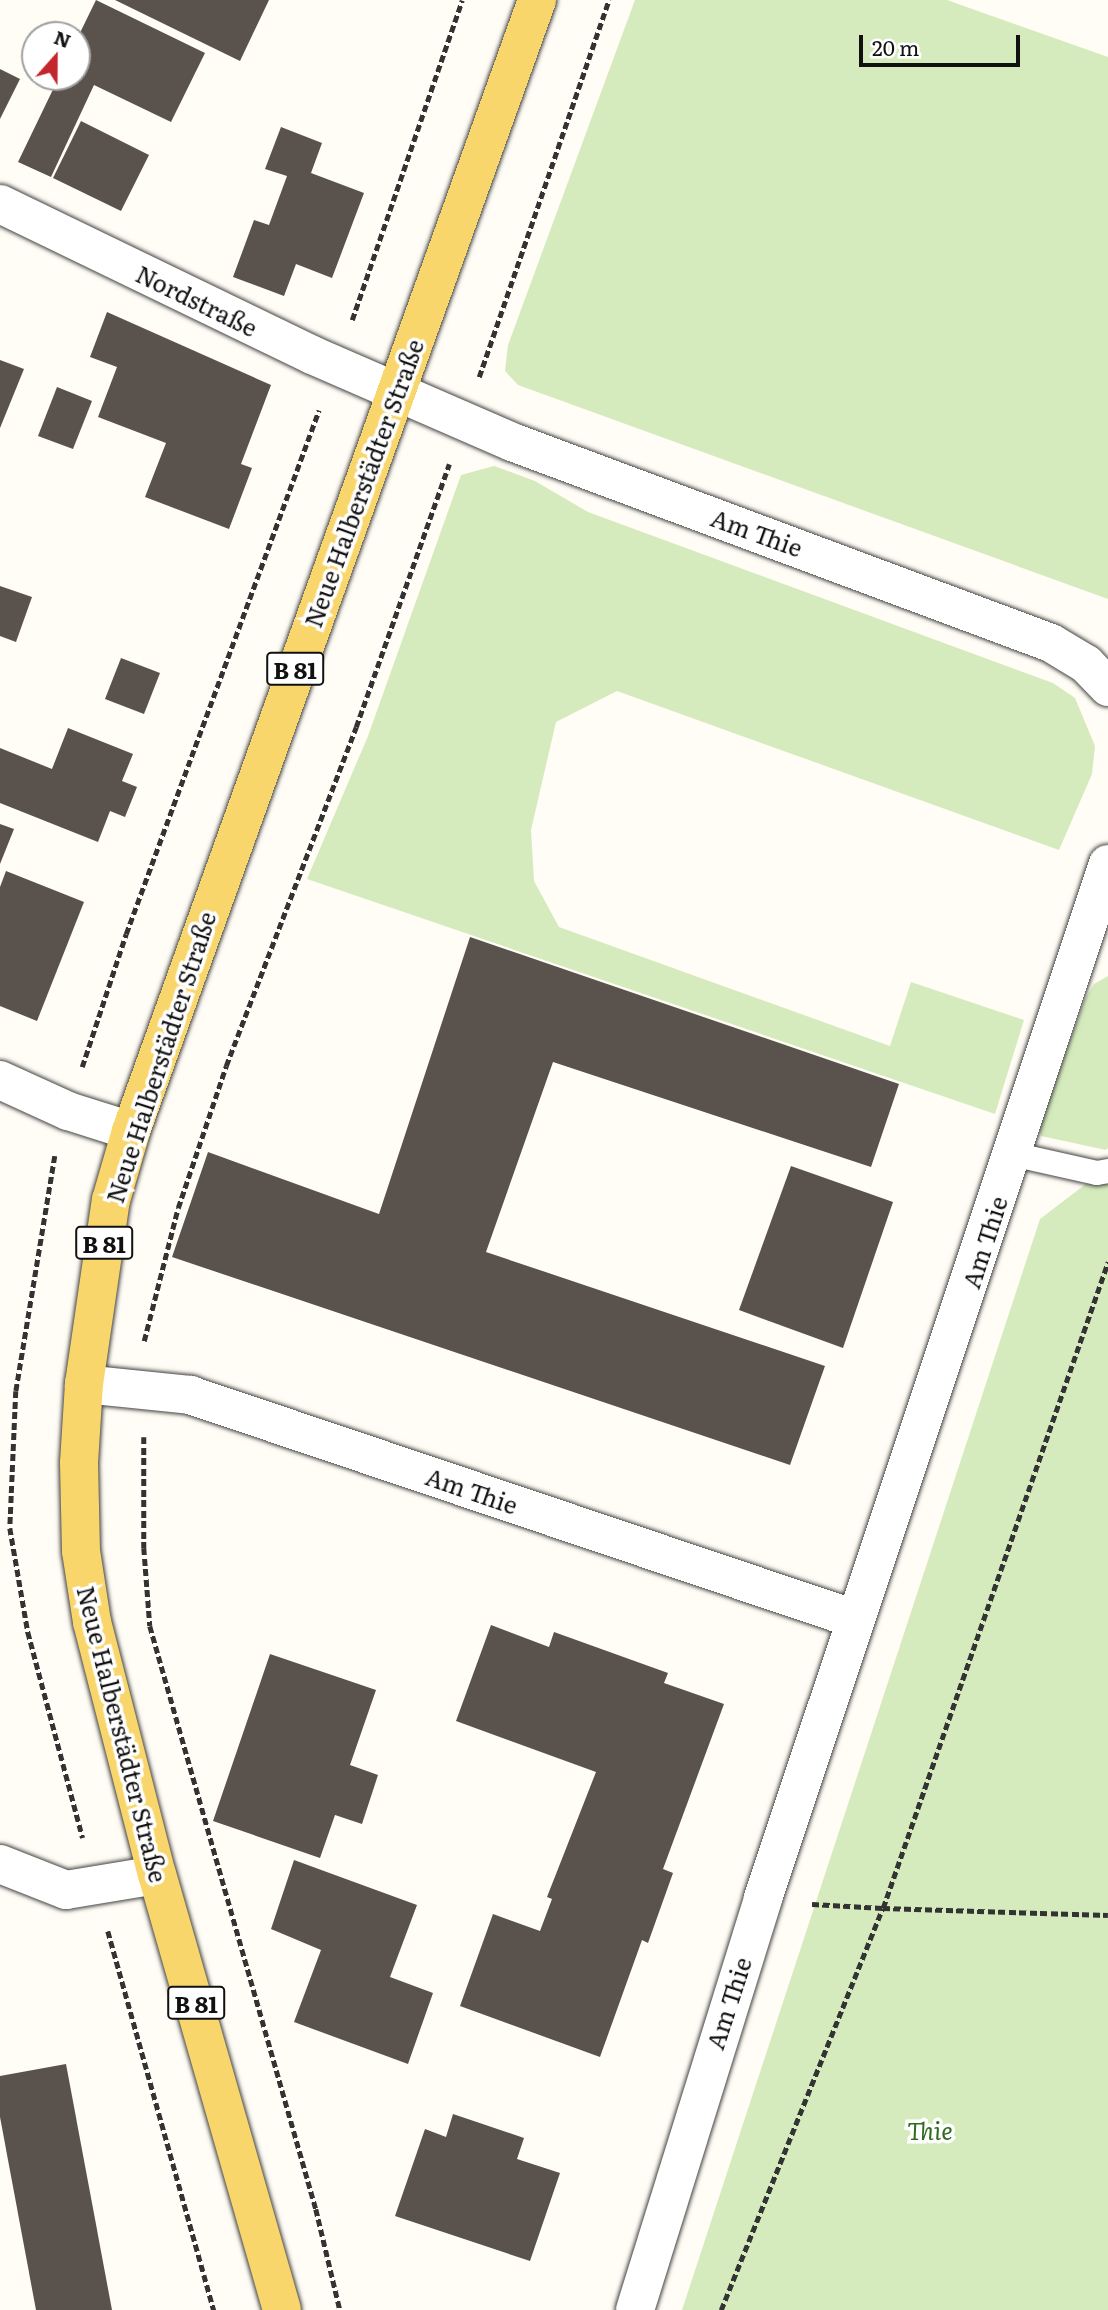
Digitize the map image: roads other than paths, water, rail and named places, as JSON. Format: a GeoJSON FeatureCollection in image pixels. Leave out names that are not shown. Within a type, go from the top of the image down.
{"type":"FeatureCollection","features":[{"type":"Feature","properties":{"kind":"main road","name":"Neue Halberstädter Straße"},"geometry":{"type":"LineString","coordinates":[[282,2310],[157,1875],[106,1683],[83,1570],[79,1464],[84,1384],[111,1200],[131,1131],[537,0]]}},
{"type":"Feature","properties":{"kind":"street","name":"Nordstraße"},"geometry":{"type":"LineString","coordinates":[[0,204],[396,392]]}},
{"type":"Feature","properties":{"kind":"street","name":"Am Thie"},"geometry":{"type":"LineString","coordinates":[[396,392],[465,418],[512,442],[992,618],[1086,664],[1108,687]]}},
{"type":"Feature","properties":{"kind":"street","name":"Am Thie"},"geometry":{"type":"LineString","coordinates":[[635,2310],[762,1898],[855,1619],[1012,1154],[1099,918],[1108,864]]}},
{"type":"Feature","properties":{"kind":"street"},"geometry":{"type":"LineString","coordinates":[[0,1080],[68,1111],[131,1131]]}},
{"type":"Feature","properties":{"kind":"street","name":"Am Thie"},"geometry":{"type":"LineString","coordinates":[[84,1384],[190,1395],[855,1619]]}},
{"type":"Feature","properties":{"kind":"street"},"geometry":{"type":"LineString","coordinates":[[0,1864],[66,1890],[157,1875]]}},
{"type":"Feature","properties":{"kind":"lane"},"geometry":{"type":"LineString","coordinates":[[1012,1154],[1097,1173],[1108,1171]]}},
{"type":"Feature","properties":{"kind":"park label","name":"Thie"},"geometry":{"type":"Point","coordinates":[930,2130]}}]}
